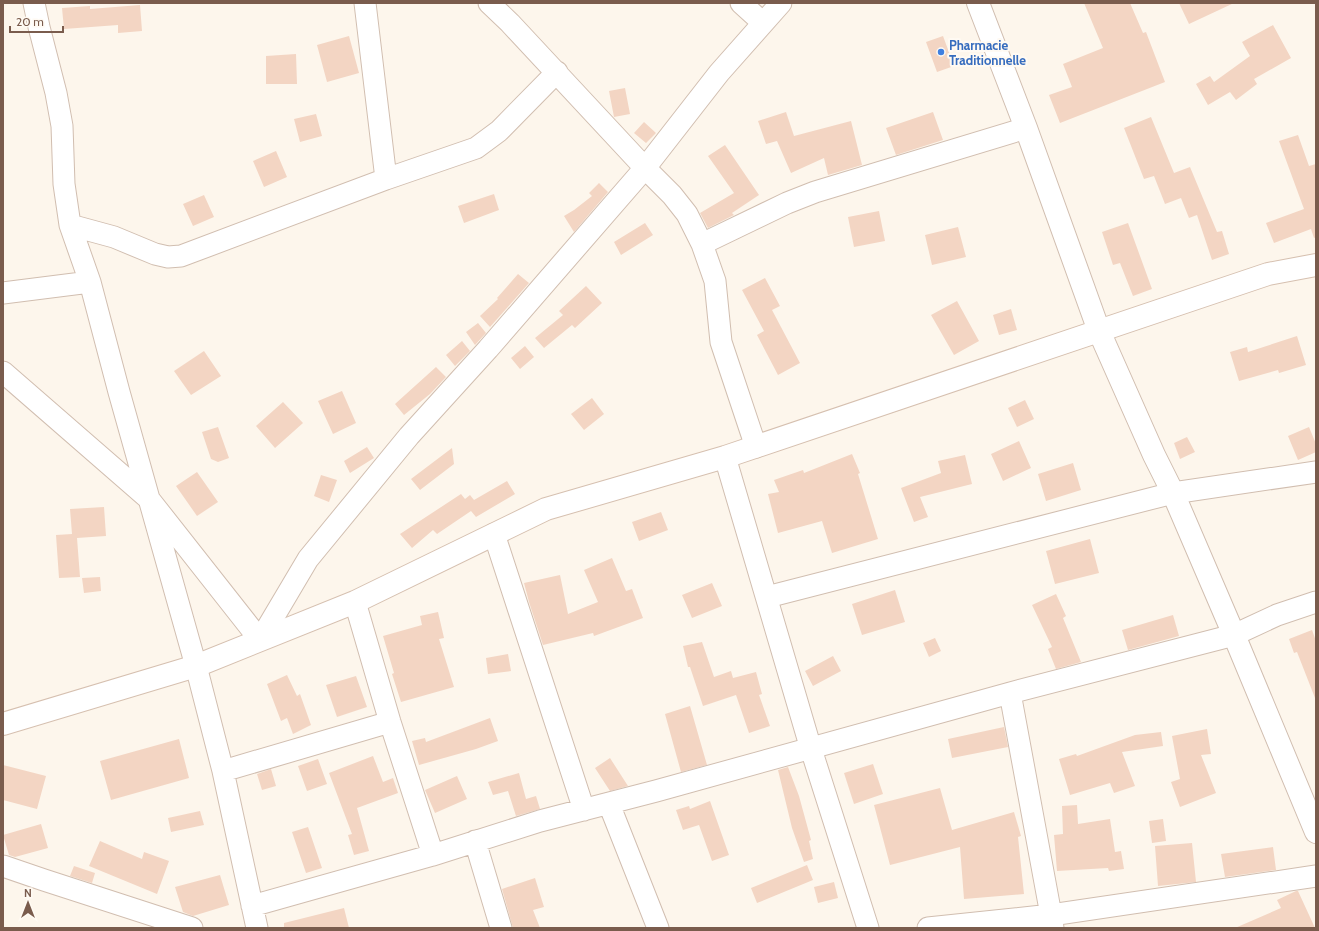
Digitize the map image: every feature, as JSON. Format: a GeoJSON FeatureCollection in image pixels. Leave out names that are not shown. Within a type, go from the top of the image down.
{"type":"FeatureCollection","features":[{"type":"Feature","properties":{"kind":"main road"},"geometry":{"type":"LineString","coordinates":[[978,3],[1026,128],[1099,331],[1154,455],[1173,493],[1316,832]]}},
{"type":"Feature","properties":{"kind":"main road"},"geometry":{"type":"LineString","coordinates":[[3,724],[196,666],[355,602],[546,509],[756,447],[1268,274],[1316,265]]}},
{"type":"Feature","properties":{"kind":"street"},"geometry":{"type":"LineString","coordinates":[[34,3],[38,27],[56,93],[62,126],[64,184],[70,225],[90,282],[196,666],[223,771],[257,928]]}},
{"type":"Feature","properties":{"kind":"street"},"geometry":{"type":"LineString","coordinates":[[489,3],[557,72],[687,214],[702,244],[715,281],[721,342],[756,447]]}},
{"type":"Feature","properties":{"kind":"street"},"geometry":{"type":"LineString","coordinates":[[741,3],[763,23]]}},
{"type":"Feature","properties":{"kind":"street"},"geometry":{"type":"LineString","coordinates":[[3,372],[149,499],[260,640],[308,559],[409,436],[488,349],[645,168],[719,73],[781,3]]}},
{"type":"Feature","properties":{"kind":"street"},"geometry":{"type":"LineString","coordinates":[[361,4],[386,179]]}},
{"type":"Feature","properties":{"kind":"street"},"geometry":{"type":"LineString","coordinates":[[70,225],[114,238],[155,254],[168,257],[181,256],[386,179],[476,148],[499,131],[557,72]]}},
{"type":"Feature","properties":{"kind":"street"},"geometry":{"type":"LineString","coordinates":[[702,244],[787,203],[816,192],[1026,128]]}},
{"type":"Feature","properties":{"kind":"street"},"geometry":{"type":"LineString","coordinates":[[3,293],[90,282]]}},
{"type":"Feature","properties":{"kind":"street"},"geometry":{"type":"LineString","coordinates":[[725,457],[811,749],[868,928]]}},
{"type":"Feature","properties":{"kind":"street"},"geometry":{"type":"LineString","coordinates":[[767,597],[1173,493],[1316,472]]}},
{"type":"Feature","properties":{"kind":"street"},"geometry":{"type":"LineString","coordinates":[[494,534],[584,810]]}},
{"type":"Feature","properties":{"kind":"street"},"geometry":{"type":"LineString","coordinates":[[355,602],[390,722],[433,854]]}},
{"type":"Feature","properties":{"kind":"street"},"geometry":{"type":"LineString","coordinates":[[252,906],[433,854],[540,821],[609,804],[811,749],[1010,693],[1234,635],[1277,616],[1316,602]]}},
{"type":"Feature","properties":{"kind":"street"},"geometry":{"type":"LineString","coordinates":[[1010,693],[1052,922]]}},
{"type":"Feature","properties":{"kind":"street"},"geometry":{"type":"LineString","coordinates":[[223,771],[390,722]]}},
{"type":"Feature","properties":{"kind":"street"},"geometry":{"type":"LineString","coordinates":[[609,804],[658,928]]}},
{"type":"Feature","properties":{"kind":"street"},"geometry":{"type":"LineString","coordinates":[[475,841],[502,928]]}},
{"type":"Feature","properties":{"kind":"street"},"geometry":{"type":"LineString","coordinates":[[3,866],[192,928]]}},
{"type":"Feature","properties":{"kind":"street"},"geometry":{"type":"LineString","coordinates":[[928,928],[1052,922],[1316,876]]}},
{"type":"Feature","properties":{"kind":"building"},"geometry":{"type":"Polygon","coordinates":[[[1084,3],[1130,3],[1143,33],[1146,32],[1165,82],[1060,123],[1049,95],[1072,87],[1063,64],[1103,48],[1084,3]]]}},
{"type":"Feature","properties":{"kind":"building"},"geometry":{"type":"Polygon","coordinates":[[[1179,3],[1234,3],[1189,24],[1179,3]]]}},
{"type":"Feature","properties":{"kind":"building"},"geometry":{"type":"Polygon","coordinates":[[[140,5],[142,31],[118,33],[118,25],[64,29],[62,8],[90,6],[90,9],[140,5]]]}},
{"type":"Feature","properties":{"kind":"building"},"geometry":{"type":"Polygon","coordinates":[[[1273,25],[1291,58],[1254,79],[1257,84],[1236,100],[1230,92],[1208,105],[1196,84],[1210,76],[1214,82],[1250,56],[1242,42],[1273,25]]]}},
{"type":"Feature","properties":{"kind":"building"},"geometry":{"type":"Polygon","coordinates":[[[349,36],[359,73],[327,82],[317,45],[349,36]]]}},
{"type":"Feature","properties":{"kind":"building"},"geometry":{"type":"Polygon","coordinates":[[[943,36],[954,66],[937,72],[926,42],[943,36]]]}},
{"type":"Feature","properties":{"kind":"building"},"geometry":{"type":"Polygon","coordinates":[[[296,54],[297,84],[266,84],[266,56],[296,54]]]}},
{"type":"Feature","properties":{"kind":"building"},"geometry":{"type":"Polygon","coordinates":[[[625,88],[630,114],[614,117],[609,91],[625,88]]]}},
{"type":"Feature","properties":{"kind":"building"},"geometry":{"type":"Polygon","coordinates":[[[786,112],[794,136],[851,121],[862,165],[828,175],[824,158],[791,173],[777,141],[766,144],[758,121],[786,112]]]}},
{"type":"Feature","properties":{"kind":"building"},"geometry":{"type":"Polygon","coordinates":[[[933,112],[943,140],[896,155],[886,128],[933,112]]]}},
{"type":"Feature","properties":{"kind":"building"},"geometry":{"type":"Polygon","coordinates":[[[316,114],[322,136],[300,142],[294,119],[316,114]]]}},
{"type":"Feature","properties":{"kind":"building"},"geometry":{"type":"Polygon","coordinates":[[[1151,117],[1174,173],[1190,167],[1217,232],[1222,231],[1229,254],[1212,260],[1197,215],[1189,218],[1181,198],[1165,204],[1154,176],[1144,179],[1124,128],[1151,117]]]}},
{"type":"Feature","properties":{"kind":"building"},"geometry":{"type":"Polygon","coordinates":[[[644,122],[656,133],[646,143],[634,133],[644,122]]]}},
{"type":"Feature","properties":{"kind":"building"},"geometry":{"type":"Polygon","coordinates":[[[1298,135],[1309,166],[1316,164],[1316,237],[1314,238],[1311,229],[1274,243],[1266,223],[1304,209],[1279,141],[1298,135]]]}},
{"type":"Feature","properties":{"kind":"building"},"geometry":{"type":"Polygon","coordinates":[[[725,145],[759,195],[732,213],[734,215],[708,228],[700,213],[734,193],[708,156],[725,145]]]}},
{"type":"Feature","properties":{"kind":"building"},"geometry":{"type":"Polygon","coordinates":[[[276,151],[287,177],[264,187],[253,161],[276,151]]]}},
{"type":"Feature","properties":{"kind":"building"},"geometry":{"type":"Polygon","coordinates":[[[599,183],[608,192],[574,232],[564,216],[592,196],[589,193],[599,183]]]}},
{"type":"Feature","properties":{"kind":"building"},"geometry":{"type":"Polygon","coordinates":[[[494,194],[499,210],[464,223],[458,206],[494,194]]]}},
{"type":"Feature","properties":{"kind":"building"},"geometry":{"type":"Polygon","coordinates":[[[204,195],[214,217],[193,226],[183,204],[204,195]]]}},
{"type":"Feature","properties":{"kind":"building"},"geometry":{"type":"Polygon","coordinates":[[[879,211],[885,241],[854,247],[848,217],[879,211]]]}},
{"type":"Feature","properties":{"kind":"building"},"geometry":{"type":"Polygon","coordinates":[[[645,223],[653,235],[621,255],[614,242],[645,223]]]}},
{"type":"Feature","properties":{"kind":"building"},"geometry":{"type":"Polygon","coordinates":[[[1128,223],[1152,289],[1133,296],[1120,263],[1113,265],[1102,232],[1128,223]]]}},
{"type":"Feature","properties":{"kind":"building"},"geometry":{"type":"Polygon","coordinates":[[[958,227],[966,257],[932,265],[925,235],[958,227]]]}},
{"type":"Feature","properties":{"kind":"building"},"geometry":{"type":"Polygon","coordinates":[[[518,274],[529,283],[490,327],[480,316],[498,299],[497,298],[518,274]]]}},
{"type":"Feature","properties":{"kind":"building"},"geometry":{"type":"Polygon","coordinates":[[[765,278],[780,306],[772,310],[800,363],[778,375],[757,335],[764,331],[742,290],[765,278]]]}},
{"type":"Feature","properties":{"kind":"building"},"geometry":{"type":"Polygon","coordinates":[[[586,286],[602,303],[575,328],[572,325],[544,348],[535,338],[563,315],[559,311],[586,286]]]}},
{"type":"Feature","properties":{"kind":"building"},"geometry":{"type":"Polygon","coordinates":[[[957,301],[979,341],[954,355],[931,315],[957,301]]]}},
{"type":"Feature","properties":{"kind":"building"},"geometry":{"type":"Polygon","coordinates":[[[1011,309],[1017,330],[999,335],[993,315],[1011,309]]]}},
{"type":"Feature","properties":{"kind":"building"},"geometry":{"type":"Polygon","coordinates":[[[478,323],[486,333],[475,345],[466,332],[478,323]]]}},
{"type":"Feature","properties":{"kind":"building"},"geometry":{"type":"Polygon","coordinates":[[[1297,336],[1306,365],[1279,373],[1278,370],[1239,381],[1230,352],[1247,347],[1248,352],[1297,336]]]}},
{"type":"Feature","properties":{"kind":"building"},"geometry":{"type":"Polygon","coordinates":[[[462,341],[470,351],[455,366],[446,355],[462,341]]]}},
{"type":"Feature","properties":{"kind":"building"},"geometry":{"type":"Polygon","coordinates":[[[525,346],[534,357],[520,369],[511,358],[525,346]]]}},
{"type":"Feature","properties":{"kind":"building"},"geometry":{"type":"Polygon","coordinates":[[[204,351],[221,376],[191,395],[174,371],[204,351]]]}},
{"type":"Feature","properties":{"kind":"building"},"geometry":{"type":"Polygon","coordinates":[[[436,367],[446,377],[430,394],[404,415],[395,404],[436,367]]]}},
{"type":"Feature","properties":{"kind":"building"},"geometry":{"type":"Polygon","coordinates":[[[342,391],[356,423],[333,434],[318,401],[342,391]]]}},
{"type":"Feature","properties":{"kind":"building"},"geometry":{"type":"Polygon","coordinates":[[[592,398],[604,414],[584,430],[571,414],[592,398]]]}},
{"type":"Feature","properties":{"kind":"building"},"geometry":{"type":"Polygon","coordinates":[[[1025,400],[1034,419],[1017,427],[1008,408],[1025,400]]]}},
{"type":"Feature","properties":{"kind":"building"},"geometry":{"type":"Polygon","coordinates":[[[283,402],[303,423],[275,448],[256,426],[283,402]]]}},
{"type":"Feature","properties":{"kind":"building"},"geometry":{"type":"Polygon","coordinates":[[[218,427],[229,458],[218,462],[211,459],[202,432],[218,427]]]}},
{"type":"Feature","properties":{"kind":"building"},"geometry":{"type":"Polygon","coordinates":[[[1309,427],[1316,444],[1316,452],[1298,460],[1288,436],[1309,427]]]}},
{"type":"Feature","properties":{"kind":"building"},"geometry":{"type":"Polygon","coordinates":[[[1187,437],[1195,452],[1180,459],[1174,443],[1187,437]]]}},
{"type":"Feature","properties":{"kind":"building"},"geometry":{"type":"Polygon","coordinates":[[[1019,441],[1031,468],[1003,481],[991,454],[1019,441]]]}},
{"type":"Feature","properties":{"kind":"building"},"geometry":{"type":"Polygon","coordinates":[[[367,447],[374,458],[350,473],[344,461],[367,447]]]}},
{"type":"Feature","properties":{"kind":"building"},"geometry":{"type":"Polygon","coordinates":[[[452,448],[454,464],[420,490],[411,479],[452,448]]]}},
{"type":"Feature","properties":{"kind":"building"},"geometry":{"type":"Polygon","coordinates":[[[852,454],[860,473],[858,474],[878,539],[832,553],[822,521],[778,533],[768,494],[779,492],[774,480],[803,470],[804,473],[852,454]]]}},
{"type":"Feature","properties":{"kind":"building"},"geometry":{"type":"Polygon","coordinates":[[[965,455],[972,484],[920,497],[928,517],[914,522],[901,488],[941,473],[938,461],[965,455]]]}},
{"type":"Feature","properties":{"kind":"building"},"geometry":{"type":"Polygon","coordinates":[[[1073,463],[1081,490],[1046,501],[1038,474],[1073,463]]]}},
{"type":"Feature","properties":{"kind":"building"},"geometry":{"type":"Polygon","coordinates":[[[197,472],[218,502],[197,516],[176,486],[197,472]]]}},
{"type":"Feature","properties":{"kind":"building"},"geometry":{"type":"Polygon","coordinates":[[[321,475],[337,480],[329,502],[314,496],[321,475]]]}},
{"type":"Feature","properties":{"kind":"building"},"geometry":{"type":"Polygon","coordinates":[[[507,481],[515,494],[476,517],[471,511],[437,534],[433,530],[412,548],[400,534],[461,494],[465,499],[470,495],[474,500],[507,481]]]}},
{"type":"Feature","properties":{"kind":"building"},"geometry":{"type":"Polygon","coordinates":[[[104,507],[106,536],[77,538],[80,577],[59,578],[56,535],[72,534],[70,509],[104,507]]]}},
{"type":"Feature","properties":{"kind":"building"},"geometry":{"type":"Polygon","coordinates":[[[661,512],[668,530],[639,541],[632,522],[661,512]]]}},
{"type":"Feature","properties":{"kind":"building"},"geometry":{"type":"Polygon","coordinates":[[[1090,539],[1099,573],[1055,584],[1046,551],[1090,539]]]}},
{"type":"Feature","properties":{"kind":"building"},"geometry":{"type":"Polygon","coordinates":[[[612,558],[626,591],[632,589],[643,618],[594,636],[593,633],[543,645],[524,583],[560,575],[568,614],[598,602],[584,570],[612,558]]]}},
{"type":"Feature","properties":{"kind":"building"},"geometry":{"type":"Polygon","coordinates":[[[100,577],[101,591],[84,593],[82,578],[100,577]]]}},
{"type":"Feature","properties":{"kind":"building"},"geometry":{"type":"Polygon","coordinates":[[[712,583],[722,606],[692,618],[682,595],[712,583]]]}},
{"type":"Feature","properties":{"kind":"building"},"geometry":{"type":"Polygon","coordinates":[[[895,590],[905,622],[862,635],[852,604],[895,590]]]}},
{"type":"Feature","properties":{"kind":"building"},"geometry":{"type":"Polygon","coordinates":[[[1056,594],[1066,616],[1063,618],[1081,662],[1056,669],[1048,649],[1052,647],[1032,605],[1056,594]]]}},
{"type":"Feature","properties":{"kind":"building"},"geometry":{"type":"Polygon","coordinates":[[[438,612],[444,638],[439,639],[454,687],[401,702],[392,674],[394,673],[383,636],[422,625],[420,616],[438,612]]]}},
{"type":"Feature","properties":{"kind":"building"},"geometry":{"type":"Polygon","coordinates":[[[1173,615],[1179,636],[1128,650],[1122,630],[1173,615]]]}},
{"type":"Feature","properties":{"kind":"building"},"geometry":{"type":"Polygon","coordinates":[[[1312,630],[1316,641],[1315,698],[1297,652],[1294,653],[1289,639],[1312,630]]]}},
{"type":"Feature","properties":{"kind":"building"},"geometry":{"type":"Polygon","coordinates":[[[935,638],[941,651],[929,657],[923,643],[935,638]]]}},
{"type":"Feature","properties":{"kind":"building"},"geometry":{"type":"Polygon","coordinates":[[[702,642],[714,677],[731,671],[733,678],[756,672],[762,694],[759,695],[770,726],[749,733],[736,695],[703,706],[690,667],[688,667],[683,646],[702,642]]]}},
{"type":"Feature","properties":{"kind":"building"},"geometry":{"type":"Polygon","coordinates":[[[508,654],[511,671],[488,674],[486,658],[508,654]]]}},
{"type":"Feature","properties":{"kind":"building"},"geometry":{"type":"Polygon","coordinates":[[[833,656],[841,671],[813,686],[805,671],[833,656]]]}},
{"type":"Feature","properties":{"kind":"building"},"geometry":{"type":"Polygon","coordinates":[[[287,675],[297,696],[300,694],[311,725],[293,734],[287,718],[281,721],[267,684],[287,675]]]}},
{"type":"Feature","properties":{"kind":"building"},"geometry":{"type":"Polygon","coordinates":[[[356,676],[367,707],[337,717],[326,685],[356,676]]]}},
{"type":"Feature","properties":{"kind":"building"},"geometry":{"type":"Polygon","coordinates":[[[690,706],[707,765],[681,772],[665,714],[690,706]]]}},
{"type":"Feature","properties":{"kind":"building"},"geometry":{"type":"Polygon","coordinates":[[[490,718],[498,741],[476,749],[419,765],[412,741],[425,738],[426,742],[490,718]]]}},
{"type":"Feature","properties":{"kind":"building"},"geometry":{"type":"Polygon","coordinates":[[[1004,727],[1008,747],[952,758],[948,739],[1004,727]]]}},
{"type":"Feature","properties":{"kind":"building"},"geometry":{"type":"Polygon","coordinates":[[[1207,729],[1211,754],[1201,755],[1216,793],[1180,807],[1171,782],[1180,779],[1172,736],[1207,729]]]}},
{"type":"Feature","properties":{"kind":"building"},"geometry":{"type":"Polygon","coordinates":[[[1161,732],[1163,746],[1122,752],[1135,786],[1114,793],[1110,783],[1070,795],[1059,759],[1076,754],[1077,756],[1135,735],[1161,732]]]}},
{"type":"Feature","properties":{"kind":"building"},"geometry":{"type":"Polygon","coordinates":[[[179,739],[189,778],[111,800],[100,761],[179,739]]]}},
{"type":"Feature","properties":{"kind":"building"},"geometry":{"type":"Polygon","coordinates":[[[373,756],[383,782],[393,778],[398,793],[357,808],[369,851],[354,855],[348,835],[352,834],[329,773],[373,756]]]}},
{"type":"Feature","properties":{"kind":"building"},"geometry":{"type":"Polygon","coordinates":[[[610,758],[628,786],[610,791],[595,768],[610,758]]]}},
{"type":"Feature","properties":{"kind":"building"},"geometry":{"type":"Polygon","coordinates":[[[318,759],[327,784],[307,791],[298,766],[318,759]]]}},
{"type":"Feature","properties":{"kind":"building"},"geometry":{"type":"Polygon","coordinates":[[[873,764],[883,794],[854,804],[844,773],[873,764]]]}},
{"type":"Feature","properties":{"kind":"building"},"geometry":{"type":"Polygon","coordinates":[[[3,765],[46,776],[37,809],[3,800],[3,765]]]}},
{"type":"Feature","properties":{"kind":"building"},"geometry":{"type":"Polygon","coordinates":[[[788,767],[799,796],[811,840],[809,841],[813,859],[804,862],[792,828],[778,770],[788,767]]]}},
{"type":"Feature","properties":{"kind":"building"},"geometry":{"type":"Polygon","coordinates":[[[271,769],[276,786],[262,790],[257,774],[271,769]]]}},
{"type":"Feature","properties":{"kind":"building"},"geometry":{"type":"Polygon","coordinates":[[[519,773],[526,799],[536,796],[540,809],[516,816],[508,791],[493,795],[488,782],[519,773]]]}},
{"type":"Feature","properties":{"kind":"building"},"geometry":{"type":"Polygon","coordinates":[[[457,776],[467,799],[435,813],[425,790],[457,776]]]}},
{"type":"Feature","properties":{"kind":"building"},"geometry":{"type":"Polygon","coordinates":[[[940,788],[952,830],[1014,812],[1021,836],[1018,837],[1024,894],[964,899],[960,847],[890,865],[874,805],[940,788]]]}},
{"type":"Feature","properties":{"kind":"building"},"geometry":{"type":"Polygon","coordinates":[[[710,801],[729,855],[712,861],[699,825],[683,830],[676,810],[689,806],[690,809],[710,801]]]}},
{"type":"Feature","properties":{"kind":"building"},"geometry":{"type":"Polygon","coordinates":[[[1077,805],[1078,824],[1110,819],[1115,852],[1121,851],[1124,869],[1109,871],[1108,868],[1057,871],[1054,835],[1063,834],[1062,806],[1077,805]]]}},
{"type":"Feature","properties":{"kind":"building"},"geometry":{"type":"Polygon","coordinates":[[[200,811],[204,825],[171,832],[168,818],[200,811]]]}},
{"type":"Feature","properties":{"kind":"building"},"geometry":{"type":"Polygon","coordinates":[[[1163,819],[1166,841],[1152,843],[1149,821],[1163,819]]]}},
{"type":"Feature","properties":{"kind":"building"},"geometry":{"type":"Polygon","coordinates":[[[41,824],[48,848],[15,857],[9,855],[3,835],[41,824]]]}},
{"type":"Feature","properties":{"kind":"building"},"geometry":{"type":"Polygon","coordinates":[[[308,827],[322,868],[306,873],[292,832],[308,827]]]}},
{"type":"Feature","properties":{"kind":"building"},"geometry":{"type":"Polygon","coordinates":[[[100,841],[142,859],[144,852],[169,861],[157,894],[89,866],[100,841]]]}},
{"type":"Feature","properties":{"kind":"building"},"geometry":{"type":"Polygon","coordinates":[[[1192,843],[1196,882],[1158,886],[1155,846],[1192,843]]]}},
{"type":"Feature","properties":{"kind":"building"},"geometry":{"type":"Polygon","coordinates":[[[1273,847],[1276,870],[1225,877],[1221,854],[1273,847]]]}},
{"type":"Feature","properties":{"kind":"building"},"geometry":{"type":"Polygon","coordinates":[[[807,865],[813,880],[757,903],[751,888],[807,865]]]}},
{"type":"Feature","properties":{"kind":"building"},"geometry":{"type":"Polygon","coordinates":[[[74,866],[95,873],[92,883],[70,876],[74,866]]]}},
{"type":"Feature","properties":{"kind":"building"},"geometry":{"type":"Polygon","coordinates":[[[220,875],[229,905],[193,916],[183,912],[175,887],[220,875]]]}},
{"type":"Feature","properties":{"kind":"building"},"geometry":{"type":"Polygon","coordinates":[[[535,878],[544,907],[533,910],[540,928],[513,928],[502,889],[535,878]]]}},
{"type":"Feature","properties":{"kind":"building"},"geometry":{"type":"Polygon","coordinates":[[[834,882],[838,898],[818,903],[814,887],[834,882]]]}},
{"type":"Feature","properties":{"kind":"building"},"geometry":{"type":"Polygon","coordinates":[[[1298,891],[1315,928],[1235,928],[1281,908],[1277,900],[1298,891]]]}},
{"type":"Feature","properties":{"kind":"building"},"geometry":{"type":"Polygon","coordinates":[[[344,908],[349,928],[284,928],[284,923],[344,908]]]}},
{"type":"Feature","properties":{"kind":"place","name":"Pharmacie Traditionnelle"},"geometry":{"type":"Point","coordinates":[941,52]}}]}
